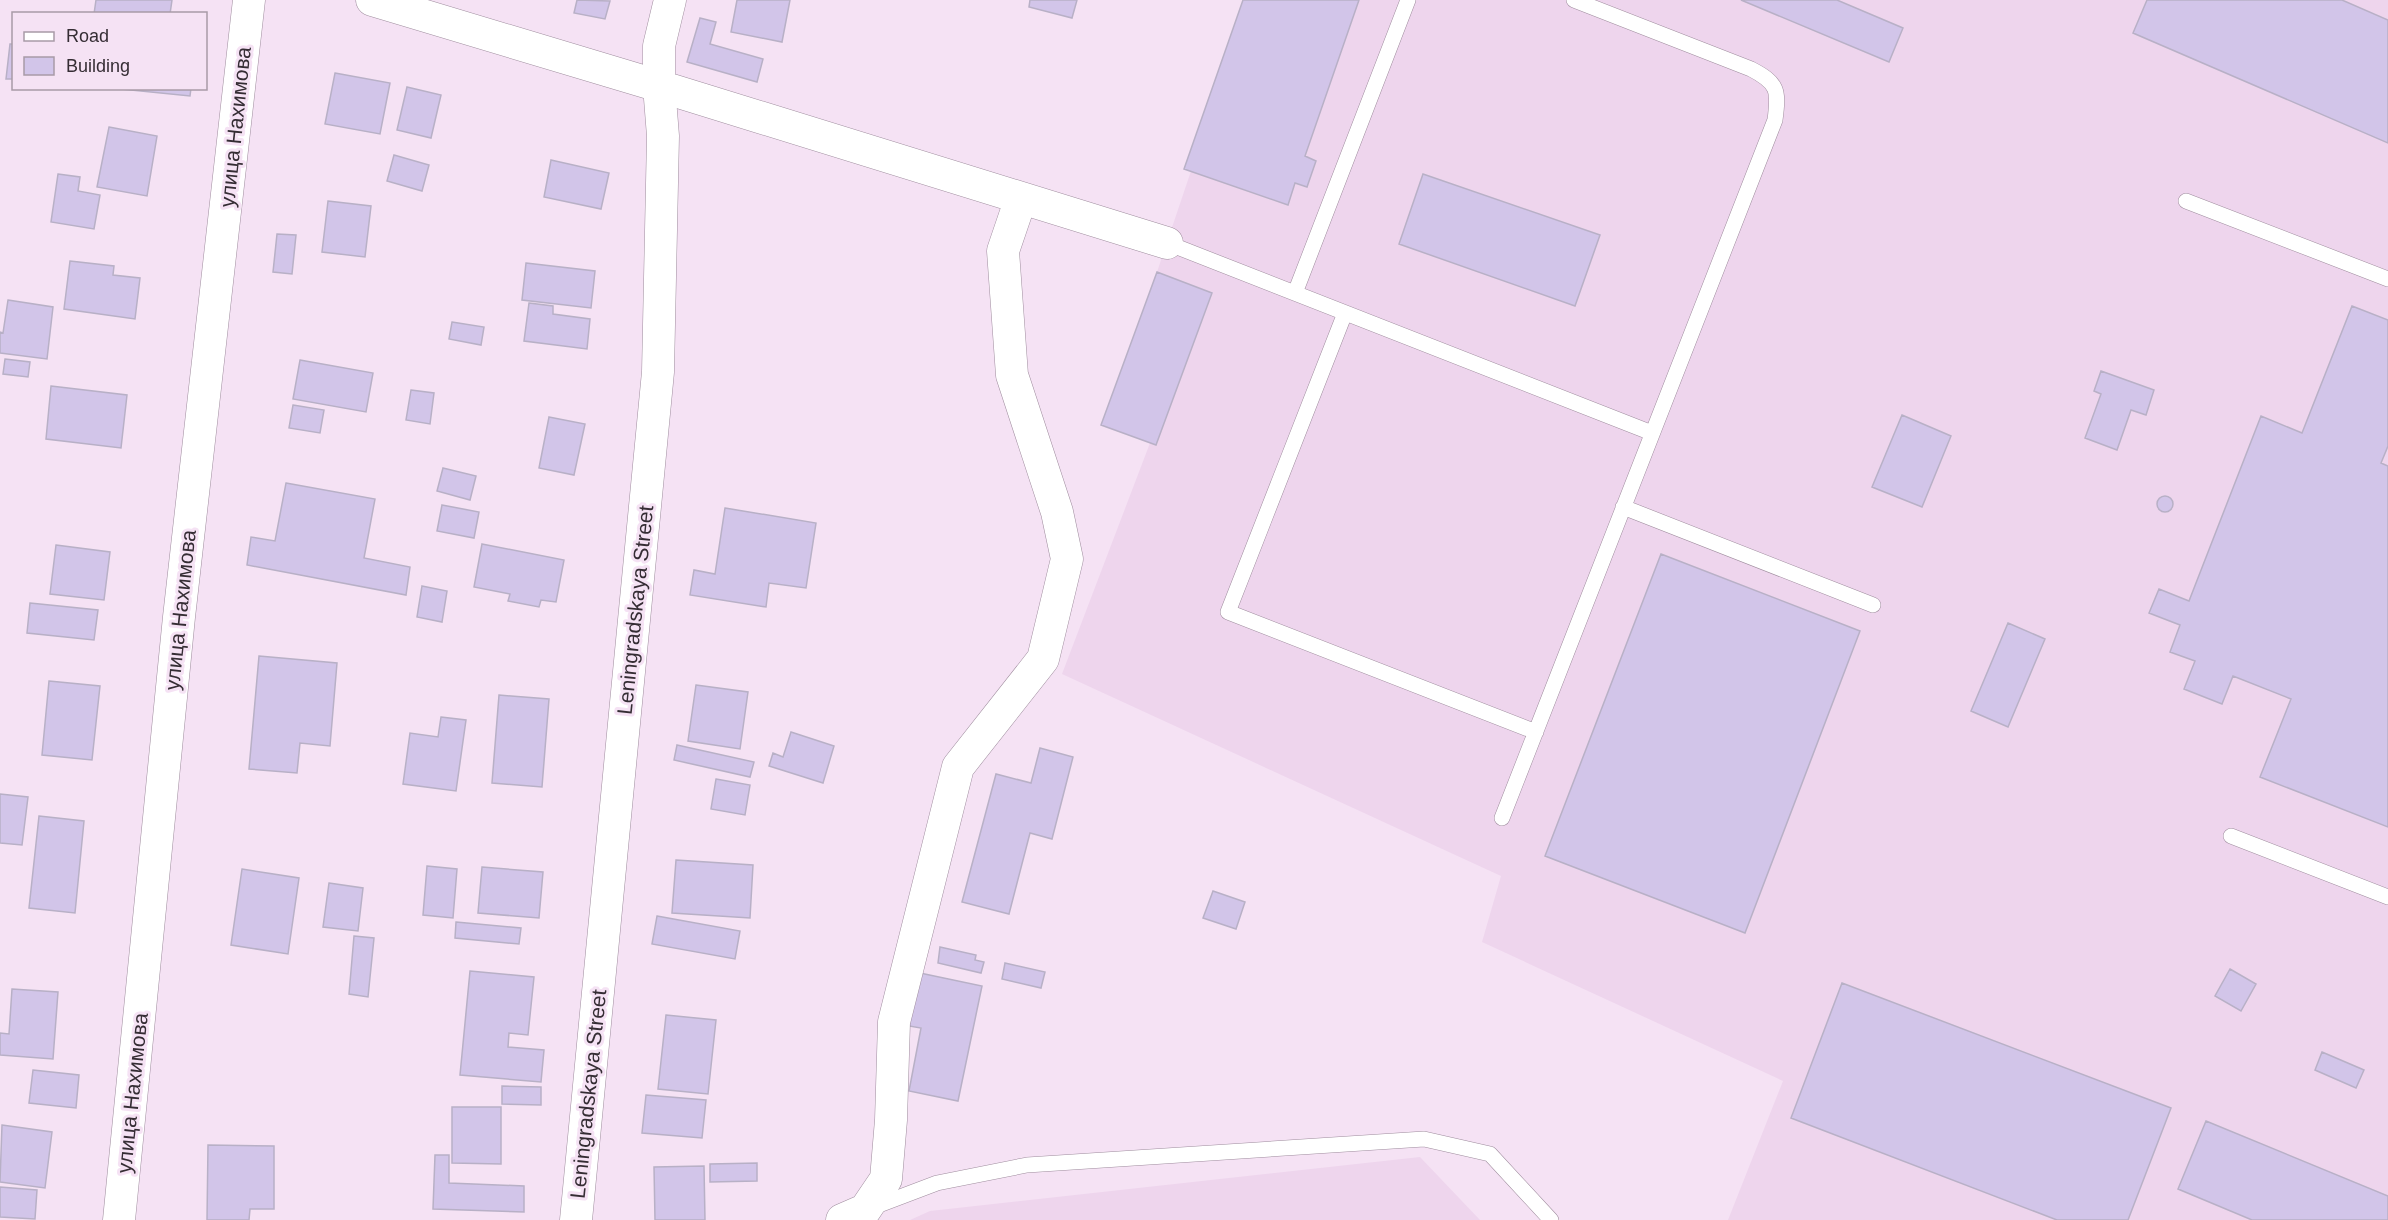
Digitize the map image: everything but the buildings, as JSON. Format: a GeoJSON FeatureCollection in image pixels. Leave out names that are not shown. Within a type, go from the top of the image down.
{"type":"FeatureCollection","features":[{"type":"Feature","properties":{"kind":"street","name":"улица Нахимова"},"geometry":{"type":"LineString","coordinates":[[119,1220],[179,617],[249,0]]}},
{"type":"Feature","properties":{"kind":"street"},"geometry":{"type":"LineString","coordinates":[[372,0],[1167,243]]}},
{"type":"Feature","properties":{"kind":"street","name":"Leningradskaya Street"},"geometry":{"type":"LineString","coordinates":[[576,1220],[658,372],[663,136],[659,46],[670,0]]}},
{"type":"Feature","properties":{"kind":"street"},"geometry":{"type":"LineString","coordinates":[[854,1215],[886,1179],[891,1120],[894,1022],[958,767],[1043,659],[1067,558],[1056,512],[1012,375],[1003,251],[1021,198]]}},
{"type":"Feature","properties":{"kind":"lane"},"geometry":{"type":"LineString","coordinates":[[1295,293],[1408,0]]}},
{"type":"Feature","properties":{"kind":"lane"},"geometry":{"type":"LineString","coordinates":[[1502,818],[1774,120],[1778,97],[1769,79],[1751,69],[1574,0]]}},
{"type":"Feature","properties":{"kind":"lane"},"geometry":{"type":"LineString","coordinates":[[2186,201],[2388,279]]}},
{"type":"Feature","properties":{"kind":"lane"},"geometry":{"type":"LineString","coordinates":[[1167,243],[1652,433]]}},
{"type":"Feature","properties":{"kind":"lane"},"geometry":{"type":"LineString","coordinates":[[1345,313],[1228,612],[1536,732]]}},
{"type":"Feature","properties":{"kind":"lane"},"geometry":{"type":"LineString","coordinates":[[1623,507],[1873,605]]}},
{"type":"Feature","properties":{"kind":"lane"},"geometry":{"type":"LineString","coordinates":[[2231,836],[2388,897]]}},
{"type":"Feature","properties":{"kind":"lane"},"geometry":{"type":"LineString","coordinates":[[854,1215],[937,1183],[1027,1165],[1424,1139],[1490,1154],[1551,1220]]}},
{"type":"Feature","properties":{"kind":"shaded area"},"geometry":{"type":"Polygon","coordinates":[[[1243,0],[2388,0],[2388,1220],[1728,1220],[1783,1081],[1482,942],[1501,876],[1062,674],[1150,443],[1101,425],[1191,171],[1184,169],[1243,0]]]}},
{"type":"Feature","properties":{"kind":"shaded area"},"geometry":{"type":"Polygon","coordinates":[[[1420,1157],[1480,1220],[910,1220],[930,1211],[1420,1157]]]}}]}
